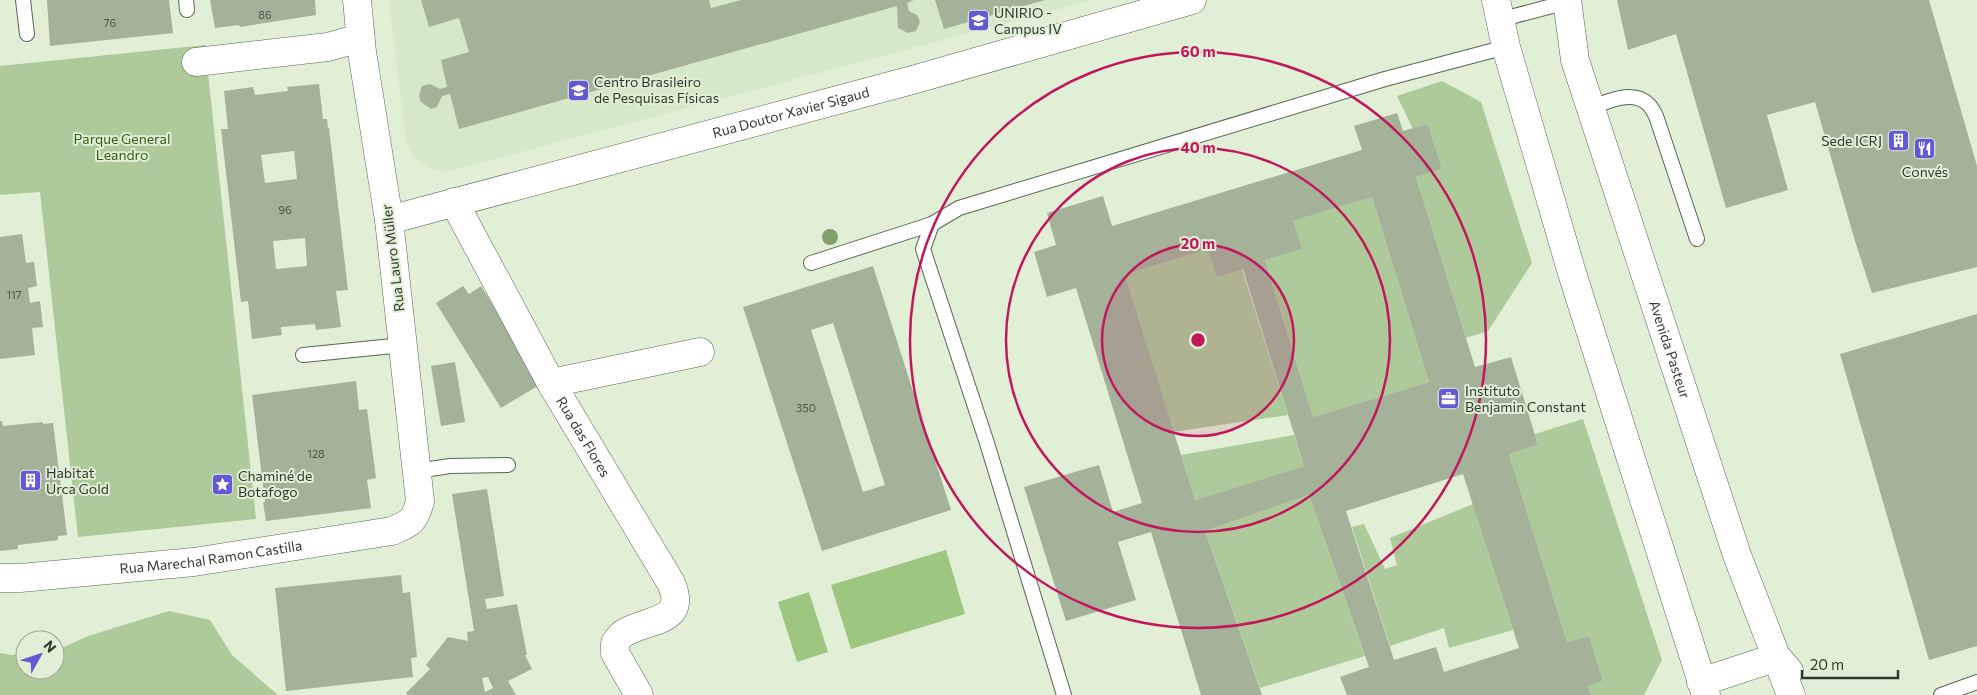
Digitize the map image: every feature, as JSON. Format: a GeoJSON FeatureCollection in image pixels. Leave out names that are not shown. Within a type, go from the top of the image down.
{"type":"FeatureCollection","features":[{"type":"Feature","properties":{"kind":"street","name":"Rua Lauro Müller"},"geometry":{"type":"LineString","coordinates":[[357,0],[360,38],[389,220],[420,501],[417,516]]}},
{"type":"Feature","properties":{"kind":"street","name":"Rua Doutor Xavier Sigaud"},"geometry":{"type":"LineString","coordinates":[[389,220],[916,79],[1184,1]]}},
{"type":"Feature","properties":{"kind":"street","name":"Avenida Pasteur"},"geometry":{"type":"LineString","coordinates":[[1569,1],[1575,60],[1737,555],[1791,695]]}},
{"type":"Feature","properties":{"kind":"street"},"geometry":{"type":"LineString","coordinates":[[1498,10],[1506,47],[1572,274],[1704,688],[1777,657],[1809,695]]}},
{"type":"Feature","properties":{"kind":"street"},"geometry":{"type":"LineString","coordinates":[[196,62],[328,47],[360,38]]}},
{"type":"Feature","properties":{"kind":"street","name":"Rua das Flores"},"geometry":{"type":"LineString","coordinates":[[454,202],[551,383],[677,596],[675,605],[666,617],[626,632],[615,644],[615,652],[639,695]]}},
{"type":"Feature","properties":{"kind":"street"},"geometry":{"type":"LineString","coordinates":[[551,383],[700,352]]}},
{"type":"Feature","properties":{"kind":"street","name":"Rua Marechal Ramon Castilla"},"geometry":{"type":"LineString","coordinates":[[0,578],[20,578],[194,562],[392,531],[408,524],[417,516]]}},
{"type":"Feature","properties":{"kind":"lane"},"geometry":{"type":"LineString","coordinates":[[23,0],[27,34]]}},
{"type":"Feature","properties":{"kind":"lane"},"geometry":{"type":"LineString","coordinates":[[1498,10],[1569,1]]}},
{"type":"Feature","properties":{"kind":"lane"},"geometry":{"type":"LineString","coordinates":[[811,263],[932,224],[959,208],[1385,79],[1506,47]]}},
{"type":"Feature","properties":{"kind":"lane"},"geometry":{"type":"LineString","coordinates":[[1591,108],[1620,98],[1639,99],[1649,104],[1656,116],[1697,240]]}},
{"type":"Feature","properties":{"kind":"lane"},"geometry":{"type":"LineString","coordinates":[[932,224],[923,249],[986,440],[1064,695]]}},
{"type":"Feature","properties":{"kind":"lane"},"geometry":{"type":"LineString","coordinates":[[303,355],[403,345]]}},
{"type":"Feature","properties":{"kind":"lane"},"geometry":{"type":"LineString","coordinates":[[417,471],[450,466],[508,465]]}},
{"type":"Feature","properties":{"kind":"lane"},"geometry":{"type":"LineString","coordinates":[[1941,695],[1977,682]]}},
{"type":"Feature","properties":{"kind":"shaded area","name":"Centro Brasileiro de Pesquisas Físicas"},"geometry":{"type":"Polygon","coordinates":[[[389,0],[1093,0],[446,172],[432,169],[421,163],[411,153],[406,141],[389,0]]]}},
{"type":"Feature","properties":{"kind":"shaded area"},"geometry":{"type":"Polygon","coordinates":[[[946,550],[965,614],[851,649],[831,585],[946,550]]]}},
{"type":"Feature","properties":{"kind":"shaded area"},"geometry":{"type":"Polygon","coordinates":[[[809,592],[828,652],[797,662],[778,602],[809,592]]]}},
{"type":"Feature","properties":{"kind":"green space","name":"Parque General Leandro"},"geometry":{"type":"Polygon","coordinates":[[[205,45],[256,519],[78,537],[40,192],[0,195],[0,66],[205,45]]]}},
{"type":"Feature","properties":{"kind":"green space"},"geometry":{"type":"Polygon","coordinates":[[[1442,81],[1481,102],[1532,263],[1488,331],[1466,338],[1416,177],[1442,169],[1428,124],[1413,129],[1397,96],[1442,81]]]}},
{"type":"Feature","properties":{"kind":"green space"},"geometry":{"type":"Polygon","coordinates":[[[1372,197],[1429,382],[1313,417],[1265,260],[1301,249],[1293,221],[1372,197]]]}},
{"type":"Feature","properties":{"kind":"green space"},"geometry":{"type":"Polygon","coordinates":[[[1208,249],[1242,269],[1288,415],[1173,432],[1125,275],[1208,249]]]}},
{"type":"Feature","properties":{"kind":"green space"},"geometry":{"type":"Polygon","coordinates":[[[1583,419],[1662,660],[1644,695],[1591,695],[1588,686],[1603,681],[1589,636],[1567,642],[1509,454],[1538,445],[1535,434],[1583,419]]]}},
{"type":"Feature","properties":{"kind":"green space"},"geometry":{"type":"Polygon","coordinates":[[[1294,435],[1304,466],[1195,500],[1181,455],[1294,435]]]}},
{"type":"Feature","properties":{"kind":"green space"},"geometry":{"type":"Polygon","coordinates":[[[1309,495],[1365,656],[1260,688],[1205,531],[1309,495]]]}},
{"type":"Feature","properties":{"kind":"green space"},"geometry":{"type":"Polygon","coordinates":[[[1473,504],[1513,630],[1449,648],[1444,628],[1390,646],[1352,527],[1364,524],[1385,569],[1397,565],[1390,538],[1473,504]]]}},
{"type":"Feature","properties":{"kind":"green space"},"geometry":{"type":"Polygon","coordinates":[[[169,611],[210,620],[232,655],[278,695],[0,695],[0,653],[15,655],[15,680],[65,680],[65,646],[88,636],[169,611]]]}},
{"type":"Feature","properties":{"kind":"building"},"geometry":{"type":"Polygon","coordinates":[[[47,0],[169,0],[173,33],[50,46],[47,0]]]}},
{"type":"Feature","properties":{"kind":"building"},"geometry":{"type":"Polygon","coordinates":[[[210,0],[315,0],[316,15],[240,27],[239,25],[215,28],[210,0]]]}},
{"type":"Feature","properties":{"kind":"building"},"geometry":{"type":"Polygon","coordinates":[[[421,0],[709,0],[711,8],[741,0],[914,0],[907,3],[909,11],[917,15],[920,22],[916,31],[908,33],[898,28],[897,6],[459,129],[450,94],[442,96],[437,107],[431,109],[421,102],[419,96],[422,86],[430,84],[440,89],[447,87],[441,60],[469,52],[459,18],[429,27],[421,0]]]}},
{"type":"Feature","properties":{"kind":"building"},"geometry":{"type":"Polygon","coordinates":[[[935,0],[1045,0],[944,29],[935,0]]]}},
{"type":"Feature","properties":{"kind":"building","name":"Sede ICRJ"},"geometry":{"type":"Polygon","coordinates":[[[1617,0],[1929,0],[1977,166],[1977,267],[1872,293],[1815,102],[1767,115],[1788,190],[1726,208],[1676,34],[1628,50],[1617,0]]]}},
{"type":"Feature","properties":{"kind":"building"},"geometry":{"type":"Polygon","coordinates":[[[319,84],[323,119],[327,119],[329,128],[348,290],[336,291],[341,327],[316,330],[315,324],[281,327],[282,335],[252,339],[248,301],[241,302],[221,129],[228,129],[224,91],[253,87],[255,95],[288,91],[287,87],[319,84]],[[294,151],[261,155],[265,183],[297,179],[294,151]],[[305,238],[273,241],[276,269],[307,266],[305,238]]]}},
{"type":"Feature","properties":{"kind":"building","name":"Instituto Benjamin Constant"},"geometry":{"type":"Polygon","coordinates":[[[1397,113],[1403,131],[1428,124],[1442,169],[1416,177],[1475,367],[1511,357],[1538,445],[1509,454],[1567,642],[1589,636],[1603,681],[1588,686],[1591,695],[1347,695],[1340,677],[1369,667],[1309,495],[1205,531],[1262,695],[1201,695],[1151,532],[1118,542],[1136,600],[1066,621],[1024,487],[1099,465],[1113,512],[1142,503],[1076,288],[1047,297],[1034,252],[1056,245],[1047,213],[1103,196],[1112,226],[1362,150],[1354,126],[1397,113]],[[1372,197],[1293,221],[1302,249],[1265,260],[1313,417],[1429,382],[1372,197]],[[1208,249],[1125,275],[1195,500],[1304,466],[1243,269],[1217,277],[1208,249]],[[1463,474],[1346,511],[1394,660],[1436,647],[1444,672],[1519,648],[1463,474]]]}},
{"type":"Feature","properties":{"kind":"building"},"geometry":{"type":"Polygon","coordinates":[[[22,234],[26,263],[34,262],[37,286],[28,288],[30,303],[40,301],[43,327],[32,328],[35,355],[0,359],[0,237],[22,234]]]}},
{"type":"Feature","properties":{"kind":"building"},"geometry":{"type":"Polygon","coordinates":[[[873,266],[951,510],[822,551],[743,307],[873,266]],[[833,323],[811,330],[863,492],[885,485],[833,323]]]}},
{"type":"Feature","properties":{"kind":"building"},"geometry":{"type":"Polygon","coordinates":[[[463,286],[469,294],[481,286],[541,384],[501,408],[436,303],[463,286]]]}},
{"type":"Feature","properties":{"kind":"building"},"geometry":{"type":"Polygon","coordinates":[[[1977,314],[1977,646],[1929,660],[1840,354],[1977,314]]]}},
{"type":"Feature","properties":{"kind":"building"},"geometry":{"type":"Polygon","coordinates":[[[455,362],[465,422],[441,426],[431,366],[455,362]]]}},
{"type":"Feature","properties":{"kind":"building"},"geometry":{"type":"Polygon","coordinates":[[[356,381],[359,410],[367,409],[376,478],[367,480],[371,508],[266,521],[252,395],[356,381]]]}},
{"type":"Feature","properties":{"kind":"building","name":"Habitat Urca Gold"},"geometry":{"type":"Polygon","coordinates":[[[0,421],[2,421],[3,426],[43,422],[43,424],[53,423],[67,535],[58,536],[58,540],[18,545],[18,549],[0,551],[0,421]]]}},
{"type":"Feature","properties":{"kind":"building"},"geometry":{"type":"Polygon","coordinates":[[[487,489],[504,596],[485,599],[487,609],[517,604],[527,655],[525,655],[532,669],[508,681],[516,695],[408,695],[406,693],[430,669],[426,665],[448,637],[468,641],[467,632],[474,631],[452,494],[487,489]],[[488,677],[482,678],[485,692],[493,688],[488,677]]]}},
{"type":"Feature","properties":{"kind":"building"},"geometry":{"type":"Polygon","coordinates":[[[401,575],[403,593],[410,592],[417,657],[411,658],[413,677],[286,691],[275,588],[401,575]]]}},
{"type":"Feature","properties":{"kind":"place","name":"UNIRIO - Campus IV"},"geometry":{"type":"Point","coordinates":[978,21]}},
{"type":"Feature","properties":{"kind":"place","name":"Centro Brasileiro de Pesquisas Físicas"},"geometry":{"type":"Point","coordinates":[578,90]}},
{"type":"Feature","properties":{"kind":"place","name":"Sede ICRJ"},"geometry":{"type":"Point","coordinates":[1898,141]}},
{"type":"Feature","properties":{"kind":"place","name":"Convés"},"geometry":{"type":"Point","coordinates":[1925,149]}},
{"type":"Feature","properties":{"kind":"place","name":"Instituto Benjamin Constant"},"geometry":{"type":"Point","coordinates":[1449,399]}},
{"type":"Feature","properties":{"kind":"place","name":"Habitat Urca Gold"},"geometry":{"type":"Point","coordinates":[30,481]}},
{"type":"Feature","properties":{"kind":"place","name":"Chaminé de Botafogo"},"geometry":{"type":"Point","coordinates":[222,484]}}]}
